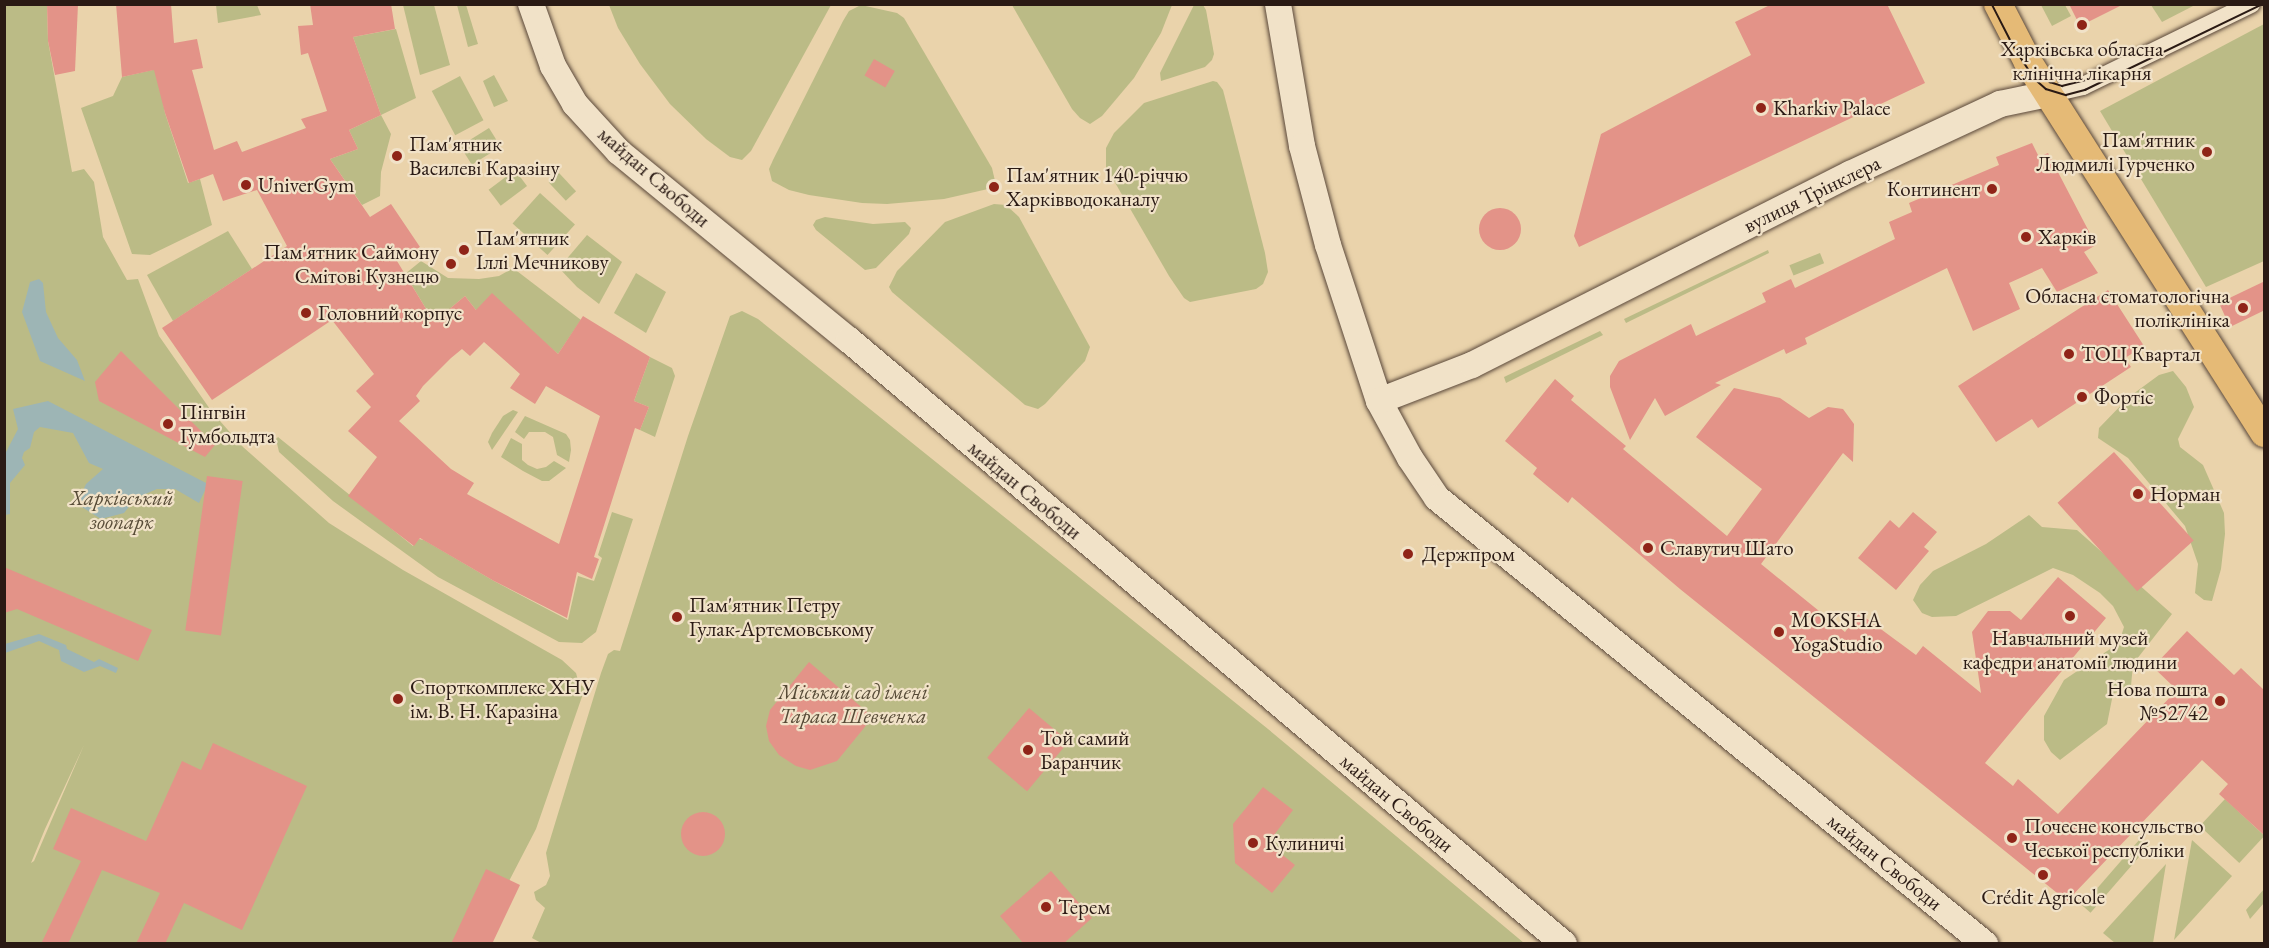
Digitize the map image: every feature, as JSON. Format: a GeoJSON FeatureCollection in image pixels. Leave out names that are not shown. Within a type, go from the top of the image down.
{"type":"FeatureCollection","features":[{"type":"Feature","properties":{"kind":"main road","name":"майдан Свободи"},"geometry":{"type":"LineString","coordinates":[[531,4],[553,66],[570,95],[619,152],[849,340],[1564,944]]}},
{"type":"Feature","properties":{"kind":"main road","name":"майдан Свободи"},"geometry":{"type":"LineString","coordinates":[[1278,4],[1302,146],[1316,207],[1379,401],[1410,458],[1437,498],[1984,944]]}},
{"type":"Feature","properties":{"kind":"main road"},"geometry":{"type":"LineString","coordinates":[[1998,4],[2048,94],[2265,433]]}},
{"type":"Feature","properties":{"kind":"main road","name":"вулиця Трінклера"},"geometry":{"type":"LineString","coordinates":[[1379,401],[1472,365],[1850,174],[2001,104],[2048,94]]}},
{"type":"Feature","properties":{"kind":"street","name":"вулиця Трінклера"},"geometry":{"type":"LineString","coordinates":[[2048,94],[2083,86],[2251,4]]}},
{"type":"Feature","properties":{"kind":"green space"},"geometry":{"type":"Polygon","coordinates":[[[609,4],[831,5],[751,151],[742,160],[730,157],[706,139],[670,104],[640,64],[618,28],[609,4]]]}},
{"type":"Feature","properties":{"kind":"green space","name":"Харківський зоопарк"},"geometry":{"type":"Polygon","coordinates":[[[4,5],[47,5],[48,41],[72,172],[84,169],[94,182],[103,237],[127,280],[138,279],[159,336],[212,412],[243,447],[329,523],[403,570],[562,660],[576,673],[579,684],[585,688],[536,829],[477,943],[5,943],[4,5]],[[84,745],[31,863],[34,861],[84,745]]]}},
{"type":"Feature","properties":{"kind":"green space"},"geometry":{"type":"Polygon","coordinates":[[[216,5],[257,5],[261,15],[218,23],[216,5]]]}},
{"type":"Feature","properties":{"kind":"green space"},"geometry":{"type":"Polygon","coordinates":[[[403,5],[434,5],[450,65],[420,75],[403,5]]]}},
{"type":"Feature","properties":{"kind":"green space"},"geometry":{"type":"Polygon","coordinates":[[[457,5],[466,5],[478,44],[468,47],[457,5]]]}},
{"type":"Feature","properties":{"kind":"green space"},"geometry":{"type":"Polygon","coordinates":[[[861,5],[897,13],[904,18],[992,168],[995,181],[988,189],[944,199],[887,204],[862,203],[809,195],[789,190],[772,181],[769,169],[843,21],[849,11],[861,5]]]}},
{"type":"Feature","properties":{"kind":"green space"},"geometry":{"type":"Polygon","coordinates":[[[1012,5],[1172,5],[1161,33],[1134,78],[1102,116],[1090,124],[1072,109],[1012,5]]]}},
{"type":"Feature","properties":{"kind":"green space"},"geometry":{"type":"Polygon","coordinates":[[[1194,5],[1203,5],[1206,10],[1214,54],[1212,60],[1205,67],[1161,81],[1160,73],[1194,5]]]}},
{"type":"Feature","properties":{"kind":"green space"},"geometry":{"type":"Polygon","coordinates":[[[2041,5],[2065,5],[2071,16],[2052,26],[2041,5]]]}},
{"type":"Feature","properties":{"kind":"green space"},"geometry":{"type":"Polygon","coordinates":[[[2151,5],[2195,5],[2162,22],[2151,5]]]}},
{"type":"Feature","properties":{"kind":"green space"},"geometry":{"type":"Polygon","coordinates":[[[2264,24],[2264,261],[2206,287],[2100,111],[2264,24]]]}},
{"type":"Feature","properties":{"kind":"green space"},"geometry":{"type":"Polygon","coordinates":[[[396,29],[416,98],[381,115],[353,37],[396,29]]]}},
{"type":"Feature","properties":{"kind":"green space"},"geometry":{"type":"Polygon","coordinates":[[[157,69],[165,113],[188,183],[200,179],[212,225],[150,255],[132,254],[81,108],[113,96],[122,77],[157,69]]]}},
{"type":"Feature","properties":{"kind":"green space"},"geometry":{"type":"Polygon","coordinates":[[[494,75],[508,101],[494,107],[483,81],[494,75]]]}},
{"type":"Feature","properties":{"kind":"green space"},"geometry":{"type":"Polygon","coordinates":[[[460,76],[483,120],[455,135],[432,91],[460,76]]]}},
{"type":"Feature","properties":{"kind":"green space"},"geometry":{"type":"Polygon","coordinates":[[[1213,81],[1217,82],[1223,90],[1268,272],[1263,284],[1256,289],[1190,302],[1184,298],[1169,276],[1106,167],[1106,148],[1114,133],[1144,103],[1213,81]]]}},
{"type":"Feature","properties":{"kind":"green space"},"geometry":{"type":"Polygon","coordinates":[[[381,115],[391,134],[381,172],[380,196],[362,205],[330,159],[358,149],[349,130],[381,115]]]}},
{"type":"Feature","properties":{"kind":"green space"},"geometry":{"type":"Polygon","coordinates":[[[489,128],[501,147],[472,165],[460,146],[489,128]]]}},
{"type":"Feature","properties":{"kind":"green space"},"geometry":{"type":"Polygon","coordinates":[[[515,170],[527,186],[501,206],[489,190],[515,170]]]}},
{"type":"Feature","properties":{"kind":"green space"},"geometry":{"type":"Polygon","coordinates":[[[559,173],[576,191],[566,201],[549,183],[559,173]]]}},
{"type":"Feature","properties":{"kind":"green space"},"geometry":{"type":"Polygon","coordinates":[[[540,193],[575,224],[547,255],[513,223],[540,193]]]}},
{"type":"Feature","properties":{"kind":"green space"},"geometry":{"type":"Polygon","coordinates":[[[994,204],[1006,205],[1019,217],[1090,347],[1085,361],[1038,409],[1025,405],[892,292],[889,287],[897,271],[945,222],[994,204]]]}},
{"type":"Feature","properties":{"kind":"green space"},"geometry":{"type":"Polygon","coordinates":[[[825,217],[873,224],[905,222],[911,228],[909,234],[876,268],[865,270],[816,230],[813,225],[816,220],[825,217]]]}},
{"type":"Feature","properties":{"kind":"green space"},"geometry":{"type":"Polygon","coordinates":[[[228,231],[252,269],[173,321],[147,275],[228,231]]]}},
{"type":"Feature","properties":{"kind":"green space"},"geometry":{"type":"Polygon","coordinates":[[[587,235],[622,262],[599,304],[577,287],[559,268],[587,235]]]}},
{"type":"Feature","properties":{"kind":"green space"},"geometry":{"type":"Polygon","coordinates":[[[1768,250],[1769,253],[1626,323],[1624,319],[1768,250]]]}},
{"type":"Feature","properties":{"kind":"green space"},"geometry":{"type":"Polygon","coordinates":[[[1820,253],[1824,263],[1794,276],[1789,265],[1820,253]]]}},
{"type":"Feature","properties":{"kind":"green space"},"geometry":{"type":"Polygon","coordinates":[[[421,261],[448,278],[479,279],[499,276],[513,268],[581,320],[558,354],[525,326],[476,310],[465,296],[434,322],[405,274],[421,261]]]}},
{"type":"Feature","properties":{"kind":"green space"},"geometry":{"type":"Polygon","coordinates":[[[636,273],[666,292],[646,333],[614,313],[636,273]]]}},
{"type":"Feature","properties":{"kind":"green space","name":"Міський сад імені Тараса Шевченка"},"geometry":{"type":"Polygon","coordinates":[[[742,311],[758,319],[1268,729],[1524,943],[543,944],[532,938],[545,908],[536,900],[534,892],[546,885],[550,876],[546,853],[601,673],[608,654],[614,650],[620,651],[688,436],[730,316],[742,311]]]}},
{"type":"Feature","properties":{"kind":"green space"},"geometry":{"type":"Polygon","coordinates":[[[1600,331],[1603,335],[1506,383],[1504,377],[1600,331]]]}},
{"type":"Feature","properties":{"kind":"green space"},"geometry":{"type":"Polygon","coordinates":[[[650,357],[672,368],[675,376],[655,437],[640,430],[649,407],[634,401],[650,357]]]}},
{"type":"Feature","properties":{"kind":"green space"},"geometry":{"type":"Polygon","coordinates":[[[2173,371],[2186,387],[2194,407],[2178,439],[2180,447],[2203,465],[2224,513],[2225,534],[2221,569],[2212,601],[2204,600],[2195,593],[2198,564],[2185,526],[2128,458],[2098,438],[2099,428],[2129,397],[2159,375],[2173,371]]]}},
{"type":"Feature","properties":{"kind":"green space"},"geometry":{"type":"Polygon","coordinates":[[[513,410],[518,412],[492,450],[488,442],[492,433],[503,416],[513,410]]]}},
{"type":"Feature","properties":{"kind":"green space"},"geometry":{"type":"Polygon","coordinates":[[[525,416],[566,434],[570,440],[569,462],[557,455],[553,437],[545,432],[529,432],[524,439],[515,432],[525,416]]]}},
{"type":"Feature","properties":{"kind":"green space"},"geometry":{"type":"Polygon","coordinates":[[[278,437],[413,546],[419,539],[424,540],[494,581],[568,620],[578,576],[594,581],[602,558],[598,555],[612,512],[633,519],[596,632],[582,643],[559,642],[438,577],[333,501],[279,452],[276,439],[278,437]]]}},
{"type":"Feature","properties":{"kind":"green space"},"geometry":{"type":"Polygon","coordinates":[[[511,438],[522,444],[522,460],[528,465],[537,469],[546,467],[554,461],[566,468],[549,481],[542,481],[523,471],[501,457],[511,438]]]}},
{"type":"Feature","properties":{"kind":"green space"},"geometry":{"type":"Polygon","coordinates":[[[2029,515],[2042,527],[2077,530],[2172,614],[2133,664],[2131,686],[2113,694],[2107,724],[2060,760],[2051,752],[2044,740],[2044,716],[2064,680],[2119,643],[2124,627],[2113,606],[2100,593],[2073,575],[2053,568],[1956,616],[1932,617],[1922,613],[1913,600],[1920,585],[1933,571],[1986,544],[2029,515]]]}},
{"type":"Feature","properties":{"kind":"green space"},"geometry":{"type":"Polygon","coordinates":[[[2225,799],[2264,835],[2239,863],[2200,826],[2225,799]]]}},
{"type":"Feature","properties":{"kind":"green space"},"geometry":{"type":"Polygon","coordinates":[[[2140,839],[2148,846],[2091,913],[2082,905],[2140,839]]]}},
{"type":"Feature","properties":{"kind":"green space"},"geometry":{"type":"Polygon","coordinates":[[[2192,840],[2232,876],[2174,940],[2192,840]]]}},
{"type":"Feature","properties":{"kind":"green space"},"geometry":{"type":"Polygon","coordinates":[[[2166,864],[2153,943],[2115,943],[2103,933],[2166,864]]]}},
{"type":"Feature","properties":{"kind":"green space"},"geometry":{"type":"Polygon","coordinates":[[[2264,889],[2264,903],[2250,919],[2246,910],[2264,889]]]}},
{"type":"Feature","properties":{"kind":"water"},"geometry":{"type":"Polygon","coordinates":[[[39,279],[43,283],[46,312],[58,338],[77,360],[85,381],[40,361],[22,312],[30,282],[39,279]]]}},
{"type":"Feature","properties":{"kind":"water"},"geometry":{"type":"Polygon","coordinates":[[[48,401],[208,484],[199,503],[175,489],[157,489],[136,498],[124,513],[101,519],[77,504],[86,484],[103,469],[89,463],[73,433],[40,427],[34,432],[30,448],[24,452],[22,458],[25,465],[10,483],[10,514],[5,515],[5,454],[18,429],[13,409],[48,401]]]}},
{"type":"Feature","properties":{"kind":"water"},"geometry":{"type":"Polygon","coordinates":[[[39,634],[66,645],[67,649],[94,662],[99,659],[118,668],[116,673],[100,666],[84,672],[61,661],[59,650],[39,641],[5,653],[5,644],[39,634]]]}},
{"type":"Feature","properties":{"kind":"building"},"geometry":{"type":"Polygon","coordinates":[[[47,4],[78,4],[75,71],[55,75],[48,41],[47,4]]]}},
{"type":"Feature","properties":{"kind":"building","name":"Головний корпус"},"geometry":{"type":"Polygon","coordinates":[[[116,4],[171,4],[174,43],[197,39],[203,68],[192,70],[214,150],[237,141],[242,152],[306,128],[301,119],[327,111],[308,53],[301,55],[298,26],[313,25],[310,4],[391,4],[395,29],[353,37],[381,115],[349,130],[358,149],[330,159],[370,217],[391,204],[420,247],[397,261],[434,322],[465,296],[476,310],[492,293],[558,354],[583,316],[650,357],[634,401],[649,407],[640,430],[635,428],[594,557],[599,559],[592,579],[577,572],[567,618],[494,581],[420,538],[414,546],[348,496],[377,457],[348,431],[371,407],[356,391],[374,374],[332,320],[212,400],[162,328],[287,246],[257,190],[223,201],[213,174],[189,183],[165,113],[154,70],[122,77],[116,4]],[[484,342],[470,356],[462,349],[423,386],[416,396],[420,401],[399,421],[451,469],[474,483],[467,494],[559,544],[600,416],[546,386],[535,404],[510,388],[520,374],[484,342]]]}},
{"type":"Feature","properties":{"kind":"building","name":"Kharkiv Palace"},"geometry":{"type":"Polygon","coordinates":[[[1772,4],[1887,4],[1925,83],[1579,247],[1574,236],[1601,134],[1751,55],[1735,22],[1772,4]]]}},
{"type":"Feature","properties":{"kind":"building"},"geometry":{"type":"Polygon","coordinates":[[[2069,4],[2124,4],[2080,26],[2069,4]]]}},
{"type":"Feature","properties":{"kind":"building"},"geometry":{"type":"Polygon","coordinates":[[[874,59],[895,71],[885,87],[864,75],[874,59]]]}},
{"type":"Feature","properties":{"kind":"building"},"geometry":{"type":"Polygon","coordinates":[[[2032,143],[2039,157],[2048,153],[2096,245],[2084,252],[2098,273],[2057,292],[2042,268],[2009,283],[2020,309],[1973,331],[1947,268],[1805,338],[1807,344],[1786,354],[1784,349],[1715,383],[1721,385],[1665,416],[1655,398],[1630,440],[1610,387],[1610,376],[1619,361],[1691,324],[1696,336],[1766,302],[1762,293],[1791,279],[1795,288],[1895,239],[1889,222],[1912,212],[1909,203],[1999,165],[1996,157],[2032,143]]]}},
{"type":"Feature","properties":{"kind":"building"},"geometry":{"type":"Polygon","coordinates":[[[1500,208],[1508,209],[1515,214],[1520,221],[1520,237],[1515,244],[1508,249],[1500,250],[1492,249],[1485,244],[1480,237],[1479,229],[1480,221],[1485,214],[1492,209],[1500,208]]]}},
{"type":"Feature","properties":{"kind":"building","name":"Обласна стоматологічна поліклініка"},"geometry":{"type":"Polygon","coordinates":[[[2265,281],[2265,310],[2230,327],[2219,303],[2265,281]]]}},
{"type":"Feature","properties":{"kind":"building","name":"ТОЦ Квартал"},"geometry":{"type":"Polygon","coordinates":[[[2108,290],[2144,346],[2125,358],[2131,367],[2038,428],[2032,419],[1996,442],[1958,386],[2108,290]]]}},
{"type":"Feature","properties":{"kind":"building","name":"Пінгвін Гумбольдта"},"geometry":{"type":"Polygon","coordinates":[[[121,351],[215,445],[205,457],[99,401],[95,382],[121,351]]]}},
{"type":"Feature","properties":{"kind":"building"},"geometry":{"type":"Polygon","coordinates":[[[1555,379],[1574,396],[1571,400],[1626,446],[1623,449],[1727,536],[1762,489],[1696,437],[1734,388],[1780,398],[1809,418],[1828,407],[1843,409],[1854,424],[1853,462],[1843,453],[1761,564],[1845,632],[1859,613],[1916,655],[1923,646],[1981,693],[1972,632],[1988,611],[2010,611],[2021,620],[2058,577],[2106,618],[1985,763],[2013,786],[2018,779],[2058,814],[2177,690],[2153,667],[2187,631],[2234,675],[2241,668],[2265,691],[2265,836],[2219,794],[2228,784],[2202,760],[2067,901],[1680,589],[1572,497],[1568,503],[1533,474],[1537,468],[1505,441],[1555,379]]]}},
{"type":"Feature","properties":{"kind":"building"},"geometry":{"type":"Polygon","coordinates":[[[2114,452],[2194,540],[2137,591],[2058,503],[2114,452]]]}},
{"type":"Feature","properties":{"kind":"building"},"geometry":{"type":"Polygon","coordinates":[[[207,476],[243,481],[221,635],[185,630],[207,476]]]}},
{"type":"Feature","properties":{"kind":"building"},"geometry":{"type":"Polygon","coordinates":[[[1913,512],[1937,532],[1924,547],[1929,551],[1896,590],[1858,558],[1890,520],[1899,528],[1913,512]]]}},
{"type":"Feature","properties":{"kind":"building"},"geometry":{"type":"Polygon","coordinates":[[[4,567],[152,630],[138,661],[17,609],[4,613],[4,567]]]}},
{"type":"Feature","properties":{"kind":"building"},"geometry":{"type":"Polygon","coordinates":[[[809,662],[873,717],[837,761],[810,770],[796,766],[779,755],[769,741],[766,726],[770,710],[809,662]]]}},
{"type":"Feature","properties":{"kind":"building","name":"Той самий Баранчик"},"geometry":{"type":"Polygon","coordinates":[[[1029,708],[1069,741],[1027,791],[987,758],[1029,708]]]}},
{"type":"Feature","properties":{"kind":"building"},"geometry":{"type":"Polygon","coordinates":[[[213,743],[307,786],[242,930],[184,903],[165,944],[136,944],[160,893],[102,870],[68,944],[41,944],[81,861],[53,849],[71,808],[146,841],[182,761],[201,770],[213,743]]]}},
{"type":"Feature","properties":{"kind":"building","name":"Кулиничі"},"geometry":{"type":"Polygon","coordinates":[[[1263,787],[1293,810],[1268,843],[1295,865],[1272,893],[1235,863],[1233,824],[1263,787]]]}},
{"type":"Feature","properties":{"kind":"building"},"geometry":{"type":"Polygon","coordinates":[[[703,812],[718,819],[725,834],[718,849],[703,856],[688,849],[681,834],[688,819],[703,812]]]}},
{"type":"Feature","properties":{"kind":"building"},"geometry":{"type":"Polygon","coordinates":[[[486,869],[520,885],[492,944],[451,944],[486,869]]]}},
{"type":"Feature","properties":{"kind":"building","name":"Терем"},"geometry":{"type":"Polygon","coordinates":[[[1051,871],[1092,918],[1063,944],[1024,944],[1000,916],[1051,871]]]}},
{"type":"Feature","properties":{"kind":"tram line"},"geometry":{"type":"LineString","coordinates":[[1992,4],[2014,47],[2035,79],[2046,89],[2066,95],[2085,90],[2263,4]]}},
{"type":"Feature","properties":{"kind":"tram line"},"geometry":{"type":"LineString","coordinates":[[2042,75],[2050,82],[2062,86],[2086,80]]}},
{"type":"Feature","properties":{"kind":"place","name":"Харківська обласна клінічна лікарня"},"geometry":{"type":"Point","coordinates":[2082,25]}},
{"type":"Feature","properties":{"kind":"place","name":"Kharkiv Palace"},"geometry":{"type":"Point","coordinates":[1761,108]}},
{"type":"Feature","properties":{"kind":"place","name":"Пам'ятник Людмилі Гурченко"},"geometry":{"type":"Point","coordinates":[2207,152]}},
{"type":"Feature","properties":{"kind":"place","name":"Пам'ятник Василеві Каразіну"},"geometry":{"type":"Point","coordinates":[397,156]}},
{"type":"Feature","properties":{"kind":"place","name":"UniverGym"},"geometry":{"type":"Point","coordinates":[246,185]}},
{"type":"Feature","properties":{"kind":"place","name":"Пам'ятник 140-річчю Харківводоканалу"},"geometry":{"type":"Point","coordinates":[994,187]}},
{"type":"Feature","properties":{"kind":"place","name":"Континент"},"geometry":{"type":"Point","coordinates":[1992,189]}},
{"type":"Feature","properties":{"kind":"place","name":"Харків"},"geometry":{"type":"Point","coordinates":[2026,237]}},
{"type":"Feature","properties":{"kind":"place","name":"Пам'ятник Іллі Мечникову"},"geometry":{"type":"Point","coordinates":[464,250]}},
{"type":"Feature","properties":{"kind":"place","name":"Пам'ятник Саймону Смітові Кузнецю"},"geometry":{"type":"Point","coordinates":[451,264]}},
{"type":"Feature","properties":{"kind":"place","name":"Обласна стоматологічна поліклініка"},"geometry":{"type":"Point","coordinates":[2243,308]}},
{"type":"Feature","properties":{"kind":"place","name":"Головний корпус"},"geometry":{"type":"Point","coordinates":[306,313]}},
{"type":"Feature","properties":{"kind":"place","name":"ТОЦ Квартал"},"geometry":{"type":"Point","coordinates":[2069,354]}},
{"type":"Feature","properties":{"kind":"place","name":"Фортiс"},"geometry":{"type":"Point","coordinates":[2082,397]}},
{"type":"Feature","properties":{"kind":"place","name":"Пінгвін Гумбольдта"},"geometry":{"type":"Point","coordinates":[168,424]}},
{"type":"Feature","properties":{"kind":"place","name":"Норман"},"geometry":{"type":"Point","coordinates":[2138,494]}},
{"type":"Feature","properties":{"kind":"place","name":"Славутич Шато"},"geometry":{"type":"Point","coordinates":[1648,548]}},
{"type":"Feature","properties":{"kind":"place","name":"Держпром"},"geometry":{"type":"Point","coordinates":[1408,554]}},
{"type":"Feature","properties":{"kind":"place","name":"Навчальний музей кафедри анатомії людини"},"geometry":{"type":"Point","coordinates":[2070,616]}},
{"type":"Feature","properties":{"kind":"place","name":"Пам'ятник Петру Гулак-Артемовському"},"geometry":{"type":"Point","coordinates":[677,617]}},
{"type":"Feature","properties":{"kind":"place","name":"MOKSHA YogaStudio"},"geometry":{"type":"Point","coordinates":[1779,632]}},
{"type":"Feature","properties":{"kind":"place","name":"Спорткомплекс ХНУ ім. В. Н. Каразіна"},"geometry":{"type":"Point","coordinates":[398,699]}},
{"type":"Feature","properties":{"kind":"place","name":"Нова пошта №52742"},"geometry":{"type":"Point","coordinates":[2220,701]}},
{"type":"Feature","properties":{"kind":"place","name":"Той самий Баранчик"},"geometry":{"type":"Point","coordinates":[1028,750]}},
{"type":"Feature","properties":{"kind":"place","name":"Почесне консульство Чеської республіки"},"geometry":{"type":"Point","coordinates":[2012,838]}},
{"type":"Feature","properties":{"kind":"place","name":"Кулиничі"},"geometry":{"type":"Point","coordinates":[1253,843]}},
{"type":"Feature","properties":{"kind":"place","name":"Crédit Agricole"},"geometry":{"type":"Point","coordinates":[2043,875]}},
{"type":"Feature","properties":{"kind":"place","name":"Терем"},"geometry":{"type":"Point","coordinates":[1046,907]}}]}
